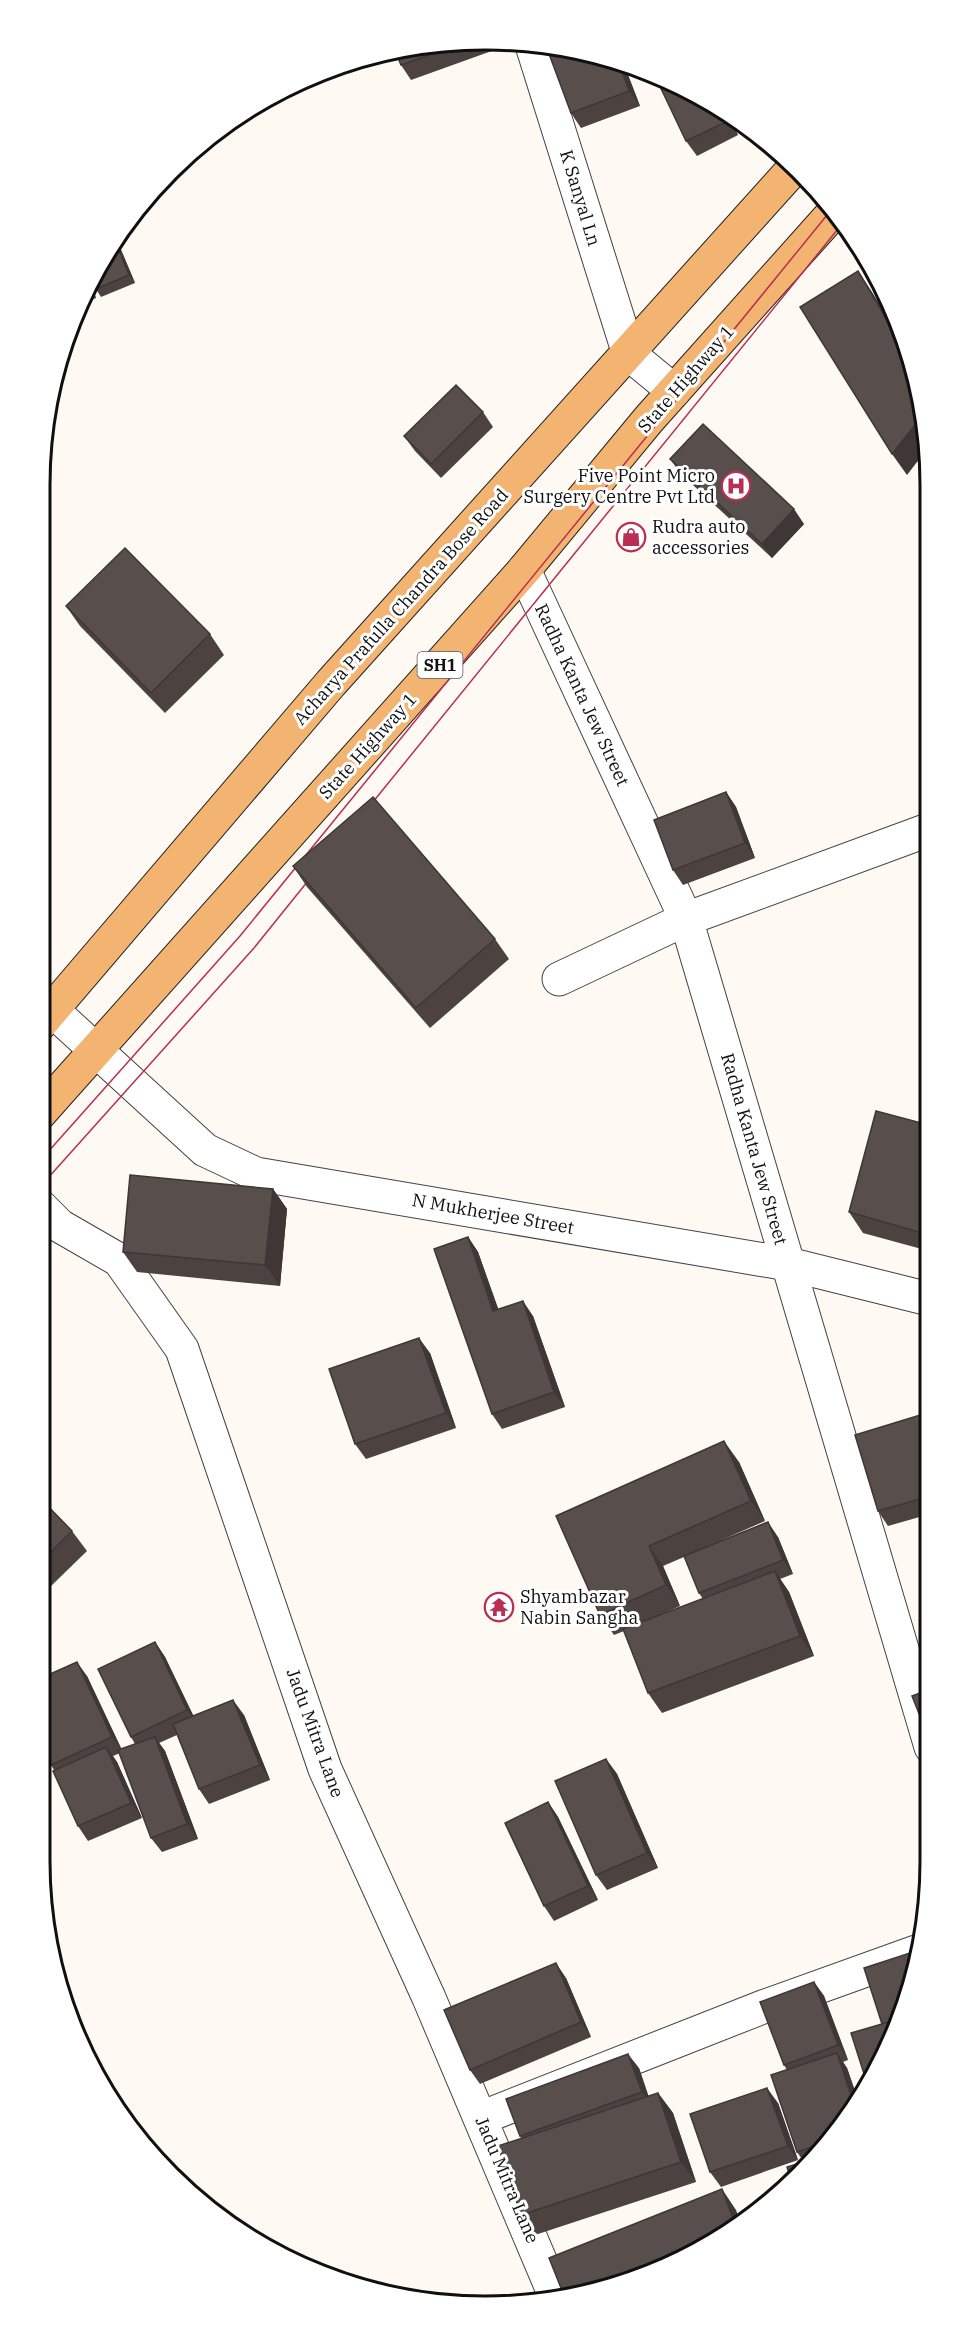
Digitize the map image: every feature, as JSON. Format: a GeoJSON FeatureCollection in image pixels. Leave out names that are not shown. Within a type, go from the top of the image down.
{"type":"FeatureCollection","features":[{"type":"Feature","properties":{"kind":"main road","name":"Acharya Prafulla Chandra Bose Road"},"geometry":{"type":"LineString","coordinates":[[50,1012],[331,683],[789,173]]}},
{"type":"Feature","properties":{"kind":"main road","name":"State Highway 1"},"geometry":{"type":"LineString","coordinates":[[50,1102],[524,570],[674,391],[829,218]]}},
{"type":"Feature","properties":{"kind":"street","name":"K Sanyal Ln"},"geometry":{"type":"LineString","coordinates":[[534,52],[628,354]]}},
{"type":"Feature","properties":{"kind":"street"},"geometry":{"type":"LineString","coordinates":[[628,354],[674,391]]}},
{"type":"Feature","properties":{"kind":"street","name":"Radha Kanta Jew Street"},"geometry":{"type":"LineString","coordinates":[[524,570],[686,919],[920,1710]]}},
{"type":"Feature","properties":{"kind":"street"},"geometry":{"type":"LineString","coordinates":[[559,980],[686,919],[920,833]]}},
{"type":"Feature","properties":{"kind":"street","name":"N Mukherjee Street"},"geometry":{"type":"LineString","coordinates":[[50,1020],[97,1049],[205,1150],[256,1174],[788,1264],[920,1297]]}},
{"type":"Feature","properties":{"kind":"street","name":"Jadu Mitra Lane"},"geometry":{"type":"LineString","coordinates":[[50,1216],[60,1226],[119,1260],[182,1349],[325,1769],[481,2118],[553,2290]]}},
{"type":"Feature","properties":{"kind":"street"},"geometry":{"type":"LineString","coordinates":[[481,2118],[760,2008],[910,1954]]}},
{"type":"Feature","properties":{"kind":"building"},"geometry":{"type":"Polygon","coordinates":[[[437,52],[401,65],[398,58],[437,52]]]}},
{"type":"Feature","properties":{"kind":"building"},"geometry":{"type":"Polygon","coordinates":[[[549,54],[598,64],[622,72],[629,91],[571,113],[549,54]]]}},
{"type":"Feature","properties":{"kind":"building"},"geometry":{"type":"Polygon","coordinates":[[[660,86],[678,94],[726,122],[686,141],[660,86]]]}},
{"type":"Feature","properties":{"kind":"building"},"geometry":{"type":"Polygon","coordinates":[[[119,250],[129,275],[96,289],[108,267],[119,250]]]}},
{"type":"Feature","properties":{"kind":"building"},"geometry":{"type":"Polygon","coordinates":[[[858,271],[889,323],[906,372],[912,400],[916,423],[892,454],[800,307],[858,271]]]}},
{"type":"Feature","properties":{"kind":"building"},"geometry":{"type":"Polygon","coordinates":[[[456,385],[483,412],[431,464],[404,436],[456,385]]]}},
{"type":"Feature","properties":{"kind":"building"},"geometry":{"type":"Polygon","coordinates":[[[703,424],[794,509],[762,544],[670,459],[703,424]]]}},
{"type":"Feature","properties":{"kind":"building"},"geometry":{"type":"Polygon","coordinates":[[[125,548],[210,634],[151,693],[66,606],[125,548]]]}},
{"type":"Feature","properties":{"kind":"building"},"geometry":{"type":"Polygon","coordinates":[[[726,792],[745,843],[673,870],[654,820],[726,792]]]}},
{"type":"Feature","properties":{"kind":"building"},"geometry":{"type":"Polygon","coordinates":[[[373,797],[495,939],[416,1008],[293,866],[373,797]]]}},
{"type":"Feature","properties":{"kind":"building"},"geometry":{"type":"Polygon","coordinates":[[[876,1111],[920,1123],[920,1232],[849,1212],[876,1111]]]}},
{"type":"Feature","properties":{"kind":"building"},"geometry":{"type":"Polygon","coordinates":[[[130,1175],[273,1189],[265,1265],[123,1252],[130,1175]]]}},
{"type":"Feature","properties":{"kind":"building"},"geometry":{"type":"Polygon","coordinates":[[[468,1237],[493,1311],[523,1301],[554,1392],[492,1414],[434,1249],[468,1237]]]}},
{"type":"Feature","properties":{"kind":"building"},"geometry":{"type":"Polygon","coordinates":[[[419,1338],[446,1413],[355,1444],[329,1369],[419,1338]]]}},
{"type":"Feature","properties":{"kind":"building"},"geometry":{"type":"Polygon","coordinates":[[[920,1415],[920,1499],[878,1511],[855,1435],[920,1415]]]}},
{"type":"Feature","properties":{"kind":"building"},"geometry":{"type":"Polygon","coordinates":[[[724,1441],[751,1501],[649,1546],[666,1585],[600,1615],[556,1516],[724,1441]]]}},
{"type":"Feature","properties":{"kind":"building"},"geometry":{"type":"Polygon","coordinates":[[[50,1508],[72,1531],[50,1553],[50,1508]]]}},
{"type":"Feature","properties":{"kind":"building"},"geometry":{"type":"Polygon","coordinates":[[[768,1522],[783,1560],[699,1593],[684,1556],[768,1522]]]}},
{"type":"Feature","properties":{"kind":"building"},"geometry":{"type":"Polygon","coordinates":[[[775,1571],[800,1636],[648,1693],[623,1629],[775,1571]]]}},
{"type":"Feature","properties":{"kind":"building"},"geometry":{"type":"Polygon","coordinates":[[[155,1642],[187,1710],[131,1737],[98,1669],[155,1642]]]}},
{"type":"Feature","properties":{"kind":"building"},"geometry":{"type":"Polygon","coordinates":[[[77,1662],[112,1737],[51,1765],[50,1763],[50,1674],[77,1662]]]}},
{"type":"Feature","properties":{"kind":"building"},"geometry":{"type":"Polygon","coordinates":[[[920,1693],[920,1716],[912,1696],[920,1693]]]}},
{"type":"Feature","properties":{"kind":"building"},"geometry":{"type":"Polygon","coordinates":[[[233,1700],[260,1765],[199,1789],[173,1724],[233,1700]]]}},
{"type":"Feature","properties":{"kind":"building"},"geometry":{"type":"Polygon","coordinates":[[[155,1737],[187,1824],[151,1838],[118,1750],[155,1737]]]}},
{"type":"Feature","properties":{"kind":"building"},"geometry":{"type":"Polygon","coordinates":[[[106,1747],[131,1803],[78,1826],[53,1771],[106,1747]]]}},
{"type":"Feature","properties":{"kind":"building"},"geometry":{"type":"Polygon","coordinates":[[[606,1759],[647,1853],[596,1875],[555,1781],[606,1759]]]}},
{"type":"Feature","properties":{"kind":"building"},"geometry":{"type":"Polygon","coordinates":[[[548,1802],[588,1886],[544,1906],[505,1823],[548,1802]]]}},
{"type":"Feature","properties":{"kind":"building"},"geometry":{"type":"Polygon","coordinates":[[[910,1953],[906,1973],[889,2022],[882,2024],[864,1968],[910,1953]]]}},
{"type":"Feature","properties":{"kind":"building"},"geometry":{"type":"Polygon","coordinates":[[[556,1963],[581,2022],[470,2070],[444,2010],[556,1963]]]}},
{"type":"Feature","properties":{"kind":"building"},"geometry":{"type":"Polygon","coordinates":[[[814,1982],[838,2045],[784,2065],[760,2002],[814,1982]]]}},
{"type":"Feature","properties":{"kind":"building"},"geometry":{"type":"Polygon","coordinates":[[[889,2022],[864,2074],[851,2033],[889,2022]]]}},
{"type":"Feature","properties":{"kind":"building"},"geometry":{"type":"Polygon","coordinates":[[[837,2053],[851,2095],[831,2125],[812,2147],[797,2152],[771,2075],[837,2053]]]}},
{"type":"Feature","properties":{"kind":"building"},"geometry":{"type":"Polygon","coordinates":[[[628,2054],[642,2092],[520,2136],[506,2099],[628,2054]]]}},
{"type":"Feature","properties":{"kind":"building"},"geometry":{"type":"Polygon","coordinates":[[[767,2088],[788,2146],[710,2172],[690,2114],[767,2088]]]}},
{"type":"Feature","properties":{"kind":"building"},"geometry":{"type":"Polygon","coordinates":[[[658,2093],[681,2162],[521,2215],[498,2146],[658,2093]]]}},
{"type":"Feature","properties":{"kind":"building"},"geometry":{"type":"Polygon","coordinates":[[[796,2164],[789,2172],[787,2167],[796,2164]]]}},
{"type":"Feature","properties":{"kind":"building"},"geometry":{"type":"Polygon","coordinates":[[[722,2189],[733,2218],[678,2251],[598,2281],[561,2289],[549,2258],[722,2189]]]}},
{"type":"Feature","properties":{"kind":"tram line"},"geometry":{"type":"LineString","coordinates":[[50,1150],[240,936],[827,215]]}},
{"type":"Feature","properties":{"kind":"tram line"},"geometry":{"type":"LineString","coordinates":[[364,813],[838,229]]}},
{"type":"Feature","properties":{"kind":"tram line"},"geometry":{"type":"LineString","coordinates":[[50,1176],[254,948],[316,871]]}},
{"type":"Feature","properties":{"kind":"place","name":"Five Point Micro Surgery Centre Pvt Ltd"},"geometry":{"type":"Point","coordinates":[736,486]}},
{"type":"Feature","properties":{"kind":"place","name":"Rudra auto accessories"},"geometry":{"type":"Point","coordinates":[631,537]}},
{"type":"Feature","properties":{"kind":"place","name":"Shyambazar Nabin Sangha"},"geometry":{"type":"Point","coordinates":[499,1607]}}]}
